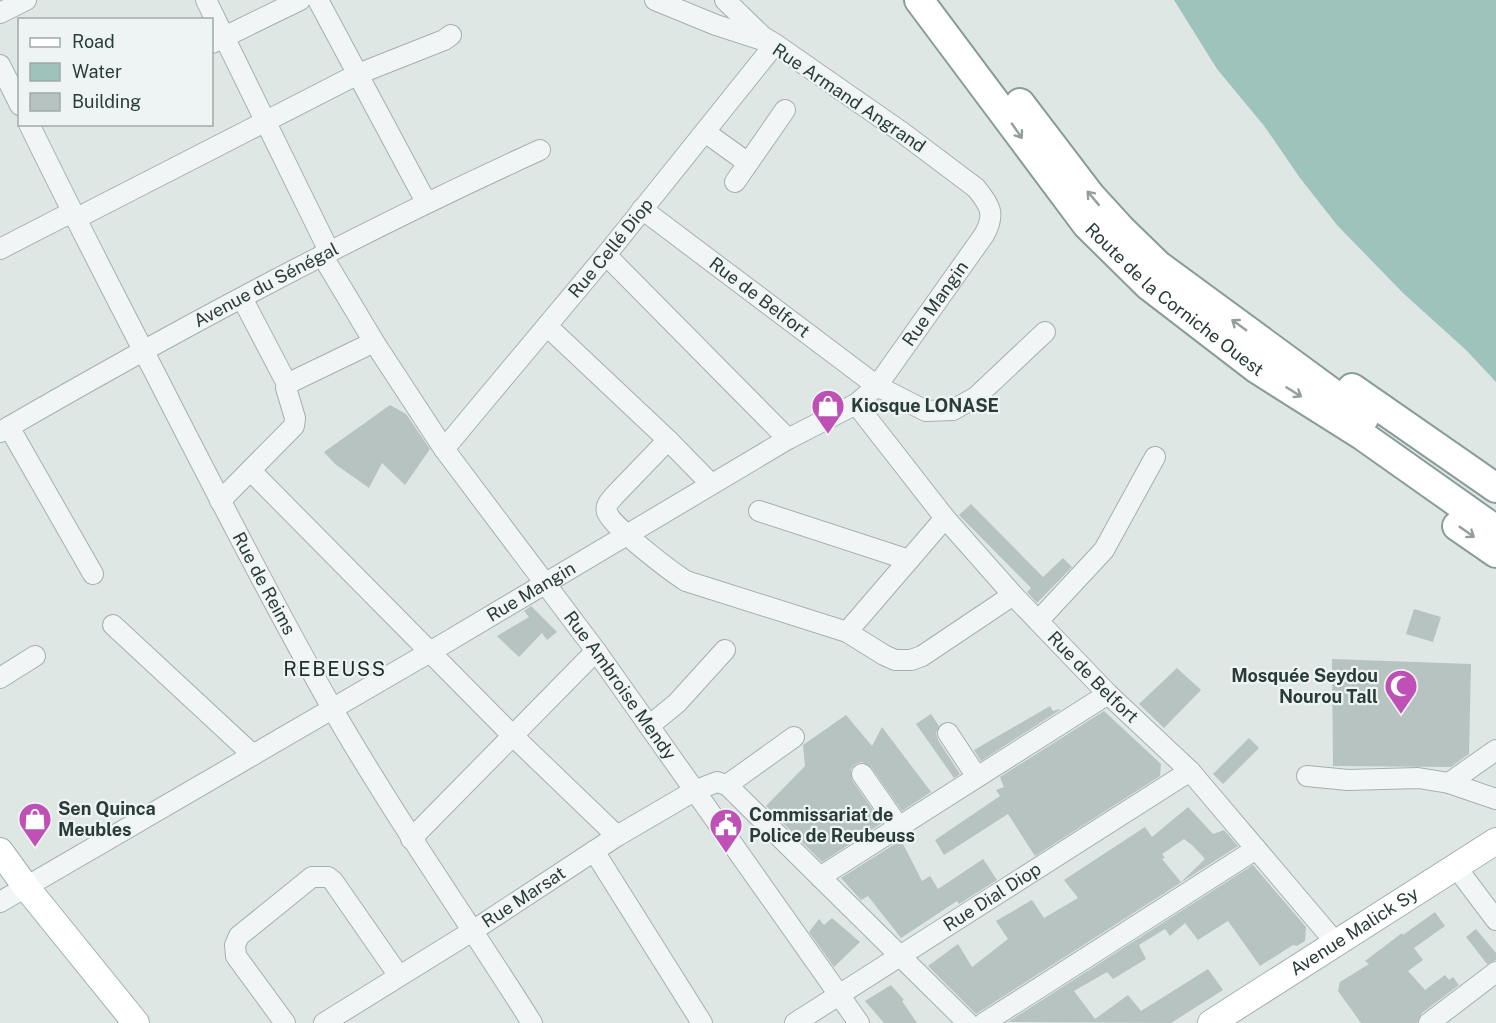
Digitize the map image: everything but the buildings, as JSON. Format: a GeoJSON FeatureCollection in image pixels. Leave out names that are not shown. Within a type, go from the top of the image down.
{"type":"FeatureCollection","features":[{"type":"Feature","properties":{"kind":"highway","name":"Route de la Corniche Ouest"},"geometry":{"type":"LineString","coordinates":[[919,0],[1087,225],[1149,286],[1257,369],[1363,436],[1496,530]]}},
{"type":"Feature","properties":{"kind":"highway","name":"Route de la Corniche Ouest"},"geometry":{"type":"LineString","coordinates":[[939,0],[1090,195],[1121,230],[1158,265],[1496,511]]}},
{"type":"Feature","properties":{"kind":"highway"},"geometry":{"type":"LineString","coordinates":[[1286,360],[1324,373],[1349,386],[1496,488]]}},
{"type":"Feature","properties":{"kind":"highway"},"geometry":{"type":"LineString","coordinates":[[1363,436],[1415,494],[1496,553]]}},
{"type":"Feature","properties":{"kind":"main road","name":"Avenue Malick Sy"},"geometry":{"type":"LineString","coordinates":[[1213,1022],[1496,841]]}},
{"type":"Feature","properties":{"kind":"main road"},"geometry":{"type":"LineString","coordinates":[[0,851],[26,887],[136,1023]]}},
{"type":"Feature","properties":{"kind":"street"},"geometry":{"type":"LineString","coordinates":[[0,13],[26,0]]}},
{"type":"Feature","properties":{"kind":"street","name":"Rue Ambroise Mendy"},"geometry":{"type":"LineString","coordinates":[[206,0],[211,18]]}},
{"type":"Feature","properties":{"kind":"street"},"geometry":{"type":"LineString","coordinates":[[218,40],[300,0]]}},
{"type":"Feature","properties":{"kind":"street"},"geometry":{"type":"LineString","coordinates":[[318,0],[426,202]]}},
{"type":"Feature","properties":{"kind":"street","name":"Rue Armand Angrand"},"geometry":{"type":"LineString","coordinates":[[655,0],[716,25],[775,44],[903,133],[976,188],[991,211]]}},
{"type":"Feature","properties":{"kind":"street"},"geometry":{"type":"LineString","coordinates":[[726,0],[762,36],[775,44]]}},
{"type":"Feature","properties":{"kind":"street","name":"Rue Ambroise Mendy"},"geometry":{"type":"LineString","coordinates":[[213,23],[218,40],[265,122],[325,253],[374,342],[444,449],[596,651],[859,1023]]}},
{"type":"Feature","properties":{"kind":"street"},"geometry":{"type":"LineString","coordinates":[[0,249],[73,216],[358,74],[444,40],[451,35]]}},
{"type":"Feature","properties":{"kind":"street","name":"Rue Cellé Diop"},"geometry":{"type":"LineString","coordinates":[[444,449],[606,255],[775,44]]}},
{"type":"Feature","properties":{"kind":"street"},"geometry":{"type":"LineString","coordinates":[[0,65],[18,101]]}},
{"type":"Feature","properties":{"kind":"street"},"geometry":{"type":"LineString","coordinates":[[735,182],[785,110]]}},
{"type":"Feature","properties":{"kind":"street","name":"Rue de Reims"},"geometry":{"type":"LineString","coordinates":[[35,126],[73,216],[220,501],[333,708],[411,839],[474,930],[532,1023]]}},
{"type":"Feature","properties":{"kind":"street"},"geometry":{"type":"LineString","coordinates":[[705,132],[748,163]]}},
{"type":"Feature","properties":{"kind":"street","name":"Avenue du Sénégal"},"geometry":{"type":"LineString","coordinates":[[4,430],[143,351],[325,253],[426,202],[540,150]]}},
{"type":"Feature","properties":{"kind":"street","name":"Rue de Belfort"},"geometry":{"type":"LineString","coordinates":[[642,210],[877,386],[926,411],[953,410],[976,397],[1045,332]]}},
{"type":"Feature","properties":{"kind":"street","name":"Rue Mangin"},"geometry":{"type":"LineString","coordinates":[[0,902],[430,652],[788,439],[856,404],[877,386],[984,235],[991,223],[991,211]]}},
{"type":"Feature","properties":{"kind":"street"},"geometry":{"type":"LineString","coordinates":[[606,255],[788,439]]}},
{"type":"Feature","properties":{"kind":"street"},"geometry":{"type":"LineString","coordinates":[[220,501],[294,426],[295,418],[286,388],[287,384],[242,298]]}},
{"type":"Feature","properties":{"kind":"street"},"geometry":{"type":"LineString","coordinates":[[547,326],[668,440],[711,484]]}},
{"type":"Feature","properties":{"kind":"street"},"geometry":{"type":"LineString","coordinates":[[287,384],[374,342]]}},
{"type":"Feature","properties":{"kind":"street","name":"Rue de Belfort"},"geometry":{"type":"LineString","coordinates":[[856,404],[945,518],[1013,595],[1108,694],[1190,771],[1336,943]]}},
{"type":"Feature","properties":{"kind":"street"},"geometry":{"type":"LineString","coordinates":[[4,430],[93,574]]}},
{"type":"Feature","properties":{"kind":"street"},"geometry":{"type":"LineString","coordinates":[[668,440],[607,504],[606,510],[628,535],[663,566],[686,581],[847,632],[895,660],[912,660],[922,656],[1013,595]]}},
{"type":"Feature","properties":{"kind":"street"},"geometry":{"type":"LineString","coordinates":[[1038,621],[1104,550],[1155,457]]}},
{"type":"Feature","properties":{"kind":"street"},"geometry":{"type":"LineString","coordinates":[[251,471],[513,736],[617,836]]}},
{"type":"Feature","properties":{"kind":"street"},"geometry":{"type":"LineString","coordinates":[[759,511],[909,560]]}},
{"type":"Feature","properties":{"kind":"street"},"geometry":{"type":"LineString","coordinates":[[847,632],[945,518]]}},
{"type":"Feature","properties":{"kind":"street"},"geometry":{"type":"LineString","coordinates":[[113,625],[254,755]]}},
{"type":"Feature","properties":{"kind":"street"},"geometry":{"type":"LineString","coordinates":[[649,726],[677,703],[725,650]]}},
{"type":"Feature","properties":{"kind":"street"},"geometry":{"type":"LineString","coordinates":[[411,839],[596,651]]}},
{"type":"Feature","properties":{"kind":"street"},"geometry":{"type":"LineString","coordinates":[[0,678],[35,656]]}},
{"type":"Feature","properties":{"kind":"street"},"geometry":{"type":"LineString","coordinates":[[820,877],[1108,694]]}},
{"type":"Feature","properties":{"kind":"street"},"geometry":{"type":"LineString","coordinates":[[948,733],[977,777]]}},
{"type":"Feature","properties":{"kind":"street"},"geometry":{"type":"LineString","coordinates":[[794,737],[727,785],[968,1023]]}},
{"type":"Feature","properties":{"kind":"street"},"geometry":{"type":"LineString","coordinates":[[1449,783],[1496,750]]}},
{"type":"Feature","properties":{"kind":"street","name":"Rue Dial Diop"},"geometry":{"type":"LineString","coordinates":[[795,1023],[1190,771]]}},
{"type":"Feature","properties":{"kind":"street"},"geometry":{"type":"LineString","coordinates":[[862,774],[899,827]]}},
{"type":"Feature","properties":{"kind":"street"},"geometry":{"type":"LineString","coordinates":[[1307,776],[1348,780],[1418,778],[1449,783],[1496,799]]}},
{"type":"Feature","properties":{"kind":"street","name":"Rue Marsat"},"geometry":{"type":"LineString","coordinates":[[324,1023],[474,930],[617,836],[694,791],[717,782],[727,785]]}},
{"type":"Feature","properties":{"kind":"street"},"geometry":{"type":"LineString","coordinates":[[984,1023],[1257,849]]}},
{"type":"Feature","properties":{"kind":"street"},"geometry":{"type":"LineString","coordinates":[[594,851],[702,1023]]}},
{"type":"Feature","properties":{"kind":"street"},"geometry":{"type":"LineString","coordinates":[[1456,867],[1496,920]]}},
{"type":"Feature","properties":{"kind":"street"},"geometry":{"type":"LineString","coordinates":[[285,1023],[236,956],[235,945],[239,936],[312,877],[328,877],[333,881],[399,976]]}},
{"type":"Feature","properties":{"kind":"street"},"geometry":{"type":"LineString","coordinates":[[1429,1023],[1496,972]]}},
{"type":"Feature","properties":{"kind":"water"},"geometry":{"type":"Polygon","coordinates":[[[1174,0],[1496,0],[1496,382],[1466,350],[1403,293],[1337,225],[1300,178],[1265,127],[1217,69],[1174,0]]]}},
{"type":"Feature","properties":{"kind":"place","name":"Kiosque LONASE"},"geometry":{"type":"Point","coordinates":[828,435]}},
{"type":"Feature","properties":{"kind":"place","name":"Mosquée Seydou Nourou Tall"},"geometry":{"type":"Point","coordinates":[1401,715]}},
{"type":"Feature","properties":{"kind":"place","name":"Sen Quinca Meubles"},"geometry":{"type":"Point","coordinates":[35,848]}},
{"type":"Feature","properties":{"kind":"place","name":"Commissariat de Police de Reubeuss"},"geometry":{"type":"Point","coordinates":[726,854]}},
{"type":"Feature","properties":{"kind":"district","name":"REBEUSS"},"geometry":{"type":"Point","coordinates":[335,669]}}]}
